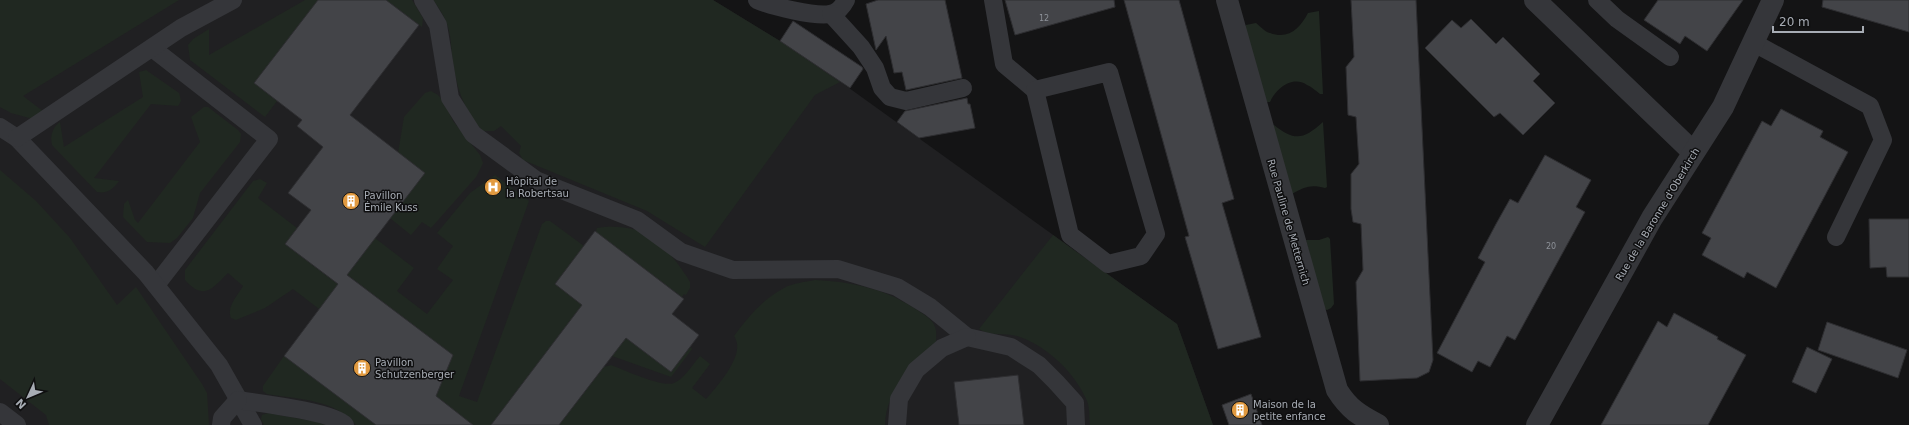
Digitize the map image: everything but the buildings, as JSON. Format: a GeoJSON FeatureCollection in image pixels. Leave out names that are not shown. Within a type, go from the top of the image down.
{"type":"FeatureCollection","features":[{"type":"Feature","properties":{"kind":"street","name":"Rue Pauline de Metternich"},"geometry":{"type":"LineString","coordinates":[[1227,0],[1337,390],[1346,404],[1378,425]]}},
{"type":"Feature","properties":{"kind":"street"},"geometry":{"type":"LineString","coordinates":[[1535,0],[1693,152]]}},
{"type":"Feature","properties":{"kind":"street","name":"Rue de la Baronne d'Oberkirch"},"geometry":{"type":"LineString","coordinates":[[1537,425],[1652,218],[1723,106],[1773,0]]}},
{"type":"Feature","properties":{"kind":"lane"},"geometry":{"type":"LineString","coordinates":[[17,138],[181,28],[233,0]]}},
{"type":"Feature","properties":{"kind":"lane"},"geometry":{"type":"LineString","coordinates":[[423,0],[438,25],[450,98],[473,134],[536,180],[637,220],[681,252],[732,270],[838,269],[897,287],[930,307],[967,336],[1011,347],[1039,366],[1056,382],[1075,404],[1076,425]]}},
{"type":"Feature","properties":{"kind":"lane"},"geometry":{"type":"LineString","coordinates":[[757,0],[813,14],[831,14],[842,7],[846,0]]}},
{"type":"Feature","properties":{"kind":"lane"},"geometry":{"type":"LineString","coordinates":[[993,0],[1004,64],[1035,90],[1070,235],[1108,264],[1141,256],[1156,234],[1109,72],[1035,90]]}},
{"type":"Feature","properties":{"kind":"lane"},"geometry":{"type":"LineString","coordinates":[[1597,0],[1617,19],[1670,57]]}},
{"type":"Feature","properties":{"kind":"lane"},"geometry":{"type":"LineString","coordinates":[[831,14],[861,47],[875,68],[882,88],[890,97],[906,101],[963,88]]}},
{"type":"Feature","properties":{"kind":"lane"},"geometry":{"type":"LineString","coordinates":[[1754,43],[1870,106],[1883,140],[1836,237]]}},
{"type":"Feature","properties":{"kind":"lane"},"geometry":{"type":"LineString","coordinates":[[152,48],[269,139],[156,285]]}},
{"type":"Feature","properties":{"kind":"lane"},"geometry":{"type":"LineString","coordinates":[[0,127],[17,138],[146,273],[219,365],[253,425]]}},
{"type":"Feature","properties":{"kind":"lane"},"geometry":{"type":"LineString","coordinates":[[897,425],[899,399],[916,370],[942,348],[967,336]]}},
{"type":"Feature","properties":{"kind":"lane"},"geometry":{"type":"LineString","coordinates":[[221,425],[222,418],[238,400]]}},
{"type":"Feature","properties":{"kind":"lane"},"geometry":{"type":"LineString","coordinates":[[238,400],[279,406],[327,416],[342,422],[345,425]]}},
{"type":"Feature","properties":{"kind":"lane"},"geometry":{"type":"LineString","coordinates":[[0,412],[17,425]]}},
{"type":"Feature","properties":{"kind":"shaded area","name":"Hôpital de la Robertsau"},"geometry":{"type":"Polygon","coordinates":[[[0,0],[713,0],[780,41],[831,75],[1177,324],[1213,425],[0,425],[0,0]]]}},
{"type":"Feature","properties":{"kind":"shaded area"},"geometry":{"type":"Polygon","coordinates":[[[0,0],[179,0],[23,96],[44,112],[33,119],[11,113],[0,107],[0,0]]]}},
{"type":"Feature","properties":{"kind":"shaded area"},"geometry":{"type":"Polygon","coordinates":[[[305,0],[318,0],[254,83],[277,101],[265,117],[190,60],[188,45],[193,39],[209,29],[209,55],[305,0]]]}},
{"type":"Feature","properties":{"kind":"shaded area"},"geometry":{"type":"Polygon","coordinates":[[[386,0],[412,0],[423,18],[422,27],[386,0]]]}},
{"type":"Feature","properties":{"kind":"shaded area"},"geometry":{"type":"Polygon","coordinates":[[[433,0],[713,0],[780,41],[840,82],[815,95],[705,247],[647,211],[523,160],[519,153],[521,146],[501,126],[494,131],[483,131],[470,114],[461,96],[455,75],[448,27],[442,13],[433,0]]]}},
{"type":"Feature","properties":{"kind":"shaded area"},"geometry":{"type":"Polygon","coordinates":[[[1319,11],[1323,94],[1320,94],[1301,82],[1296,82],[1280,88],[1270,102],[1265,102],[1244,28],[1246,25],[1256,23],[1268,32],[1277,35],[1288,34],[1297,28],[1308,13],[1319,11]]]}},
{"type":"Feature","properties":{"kind":"shaded area"},"geometry":{"type":"Polygon","coordinates":[[[146,70],[179,93],[181,101],[178,106],[151,104],[94,178],[119,181],[110,190],[97,192],[52,145],[52,132],[60,122],[64,147],[143,97],[139,72],[146,70]]]}},
{"type":"Feature","properties":{"kind":"shaded area"},"geometry":{"type":"Polygon","coordinates":[[[431,91],[438,95],[443,101],[453,121],[480,155],[483,163],[476,177],[431,228],[422,222],[411,235],[390,218],[398,153],[404,117],[425,93],[431,91]]]}},
{"type":"Feature","properties":{"kind":"shaded area"},"geometry":{"type":"Polygon","coordinates":[[[204,107],[208,107],[238,130],[241,134],[240,142],[200,193],[193,218],[177,238],[170,243],[147,242],[123,217],[124,204],[128,200],[135,220],[138,223],[200,142],[191,117],[204,107]]]}},
{"type":"Feature","properties":{"kind":"shaded area"},"geometry":{"type":"Polygon","coordinates":[[[1323,122],[1327,187],[1308,187],[1292,194],[1271,126],[1274,125],[1288,134],[1299,136],[1305,135],[1323,122]]]}},
{"type":"Feature","properties":{"kind":"shaded area"},"geometry":{"type":"Polygon","coordinates":[[[0,170],[36,201],[70,238],[117,305],[136,287],[207,393],[209,425],[49,425],[46,415],[0,379],[0,170]]]}},
{"type":"Feature","properties":{"kind":"shaded area"},"geometry":{"type":"Polygon","coordinates":[[[495,175],[529,201],[459,396],[477,402],[542,224],[546,221],[550,221],[584,246],[555,284],[582,305],[491,425],[473,425],[436,396],[453,355],[303,241],[375,238],[414,268],[397,291],[427,314],[453,280],[437,269],[453,246],[437,233],[470,193],[495,175]]]}},
{"type":"Feature","properties":{"kind":"shaded area"},"geometry":{"type":"Polygon","coordinates":[[[260,179],[267,183],[258,198],[297,228],[285,244],[437,360],[325,302],[319,309],[293,289],[265,308],[236,320],[231,318],[231,305],[243,286],[228,273],[212,288],[203,291],[197,290],[185,280],[185,270],[253,181],[260,179]]]}},
{"type":"Feature","properties":{"kind":"shaded area"},"geometry":{"type":"Polygon","coordinates":[[[597,228],[631,228],[654,238],[671,256],[690,282],[690,288],[686,295],[684,294],[682,297],[596,232],[597,228]]]}},
{"type":"Feature","properties":{"kind":"shaded area"},"geometry":{"type":"Polygon","coordinates":[[[1053,235],[1177,324],[1213,425],[1090,425],[1087,401],[1082,391],[1060,362],[1041,347],[1030,341],[1010,335],[988,333],[979,329],[1053,235]]]}},
{"type":"Feature","properties":{"kind":"shaded area"},"geometry":{"type":"Polygon","coordinates":[[[1328,237],[1330,239],[1334,304],[1327,310],[1323,308],[1306,240],[1319,240],[1328,237]]]}},
{"type":"Feature","properties":{"kind":"shaded area"},"geometry":{"type":"Polygon","coordinates":[[[815,280],[857,285],[883,292],[908,304],[931,320],[934,325],[936,330],[936,342],[902,379],[890,400],[885,425],[559,425],[604,367],[611,365],[643,378],[669,384],[678,381],[700,356],[710,364],[692,388],[706,399],[723,378],[734,360],[737,352],[737,343],[734,336],[750,315],[776,292],[788,286],[815,280]]]}},
{"type":"Feature","properties":{"kind":"shaded area"},"geometry":{"type":"Polygon","coordinates":[[[601,319],[671,372],[690,347],[692,349],[671,377],[612,356],[601,319]]]}},
{"type":"Feature","properties":{"kind":"shaded area"},"geometry":{"type":"Polygon","coordinates":[[[284,356],[376,425],[356,425],[347,416],[327,405],[303,399],[267,394],[263,391],[263,386],[284,356]]]}},
{"type":"Feature","properties":{"kind":"shaded area"},"geometry":{"type":"Polygon","coordinates":[[[268,413],[318,422],[325,425],[264,425],[261,419],[262,415],[268,413]]]}},
{"type":"Feature","properties":{"kind":"place","name":"Hôpital de la Robertsau"},"geometry":{"type":"Point","coordinates":[493,187]}},
{"type":"Feature","properties":{"kind":"place","name":"Pavillon Émile Kuss"},"geometry":{"type":"Point","coordinates":[351,201]}},
{"type":"Feature","properties":{"kind":"place","name":"Pavillon Schutzenberger"},"geometry":{"type":"Point","coordinates":[362,368]}},
{"type":"Feature","properties":{"kind":"place","name":"Maison de la petite enfance"},"geometry":{"type":"Point","coordinates":[1240,410]}}]}
